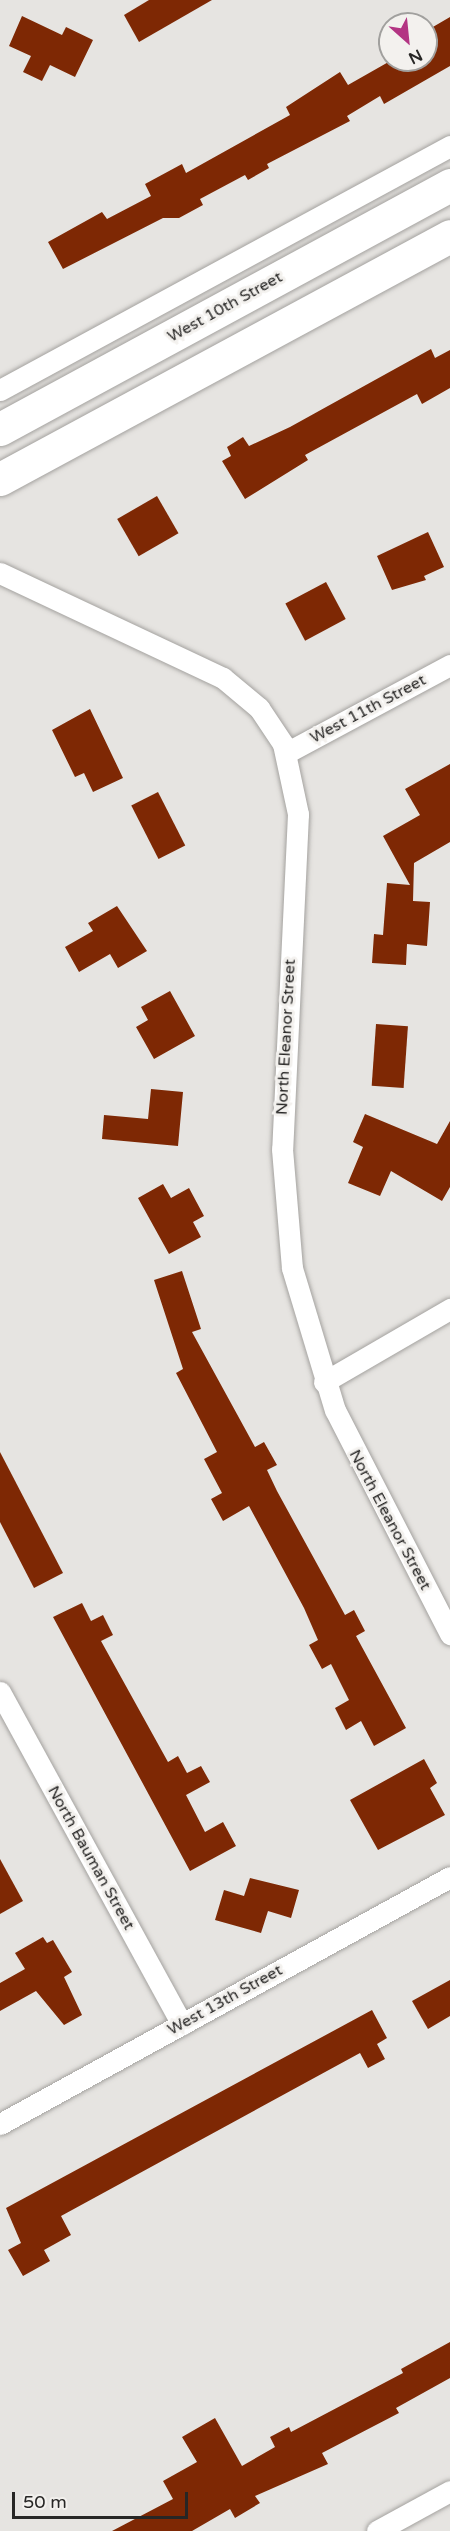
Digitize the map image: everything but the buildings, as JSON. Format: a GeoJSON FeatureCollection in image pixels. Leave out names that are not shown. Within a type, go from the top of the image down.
{"type":"FeatureCollection","features":[{"type":"Feature","properties":{"kind":"main road","name":"West 10th Street"},"geometry":{"type":"LineString","coordinates":[[0,429],[450,185]]}},
{"type":"Feature","properties":{"kind":"main road"},"geometry":{"type":"LineString","coordinates":[[0,479],[450,236]]}},
{"type":"Feature","properties":{"kind":"street","name":"West 10th Street"},"geometry":{"type":"LineString","coordinates":[[0,390],[450,146]]}},
{"type":"Feature","properties":{"kind":"street","name":"North Eleanor Street"},"geometry":{"type":"LineString","coordinates":[[0,573],[223,678],[261,710],[286,753],[298,814],[282,1171],[296,1289],[324,1382],[450,1634]]}},
{"type":"Feature","properties":{"kind":"street","name":"West 11th Street"},"geometry":{"type":"LineString","coordinates":[[286,753],[450,665]]}},
{"type":"Feature","properties":{"kind":"street"},"geometry":{"type":"LineString","coordinates":[[324,1382],[450,1309]]}},
{"type":"Feature","properties":{"kind":"street","name":"North Bauman Street"},"geometry":{"type":"LineString","coordinates":[[0,1692],[182,2024]]}},
{"type":"Feature","properties":{"kind":"street","name":"West 13th Street"},"geometry":{"type":"LineString","coordinates":[[0,2124],[450,1877]]}},
{"type":"Feature","properties":{"kind":"street"},"geometry":{"type":"LineString","coordinates":[[378,2531],[450,2491]]}}]}
